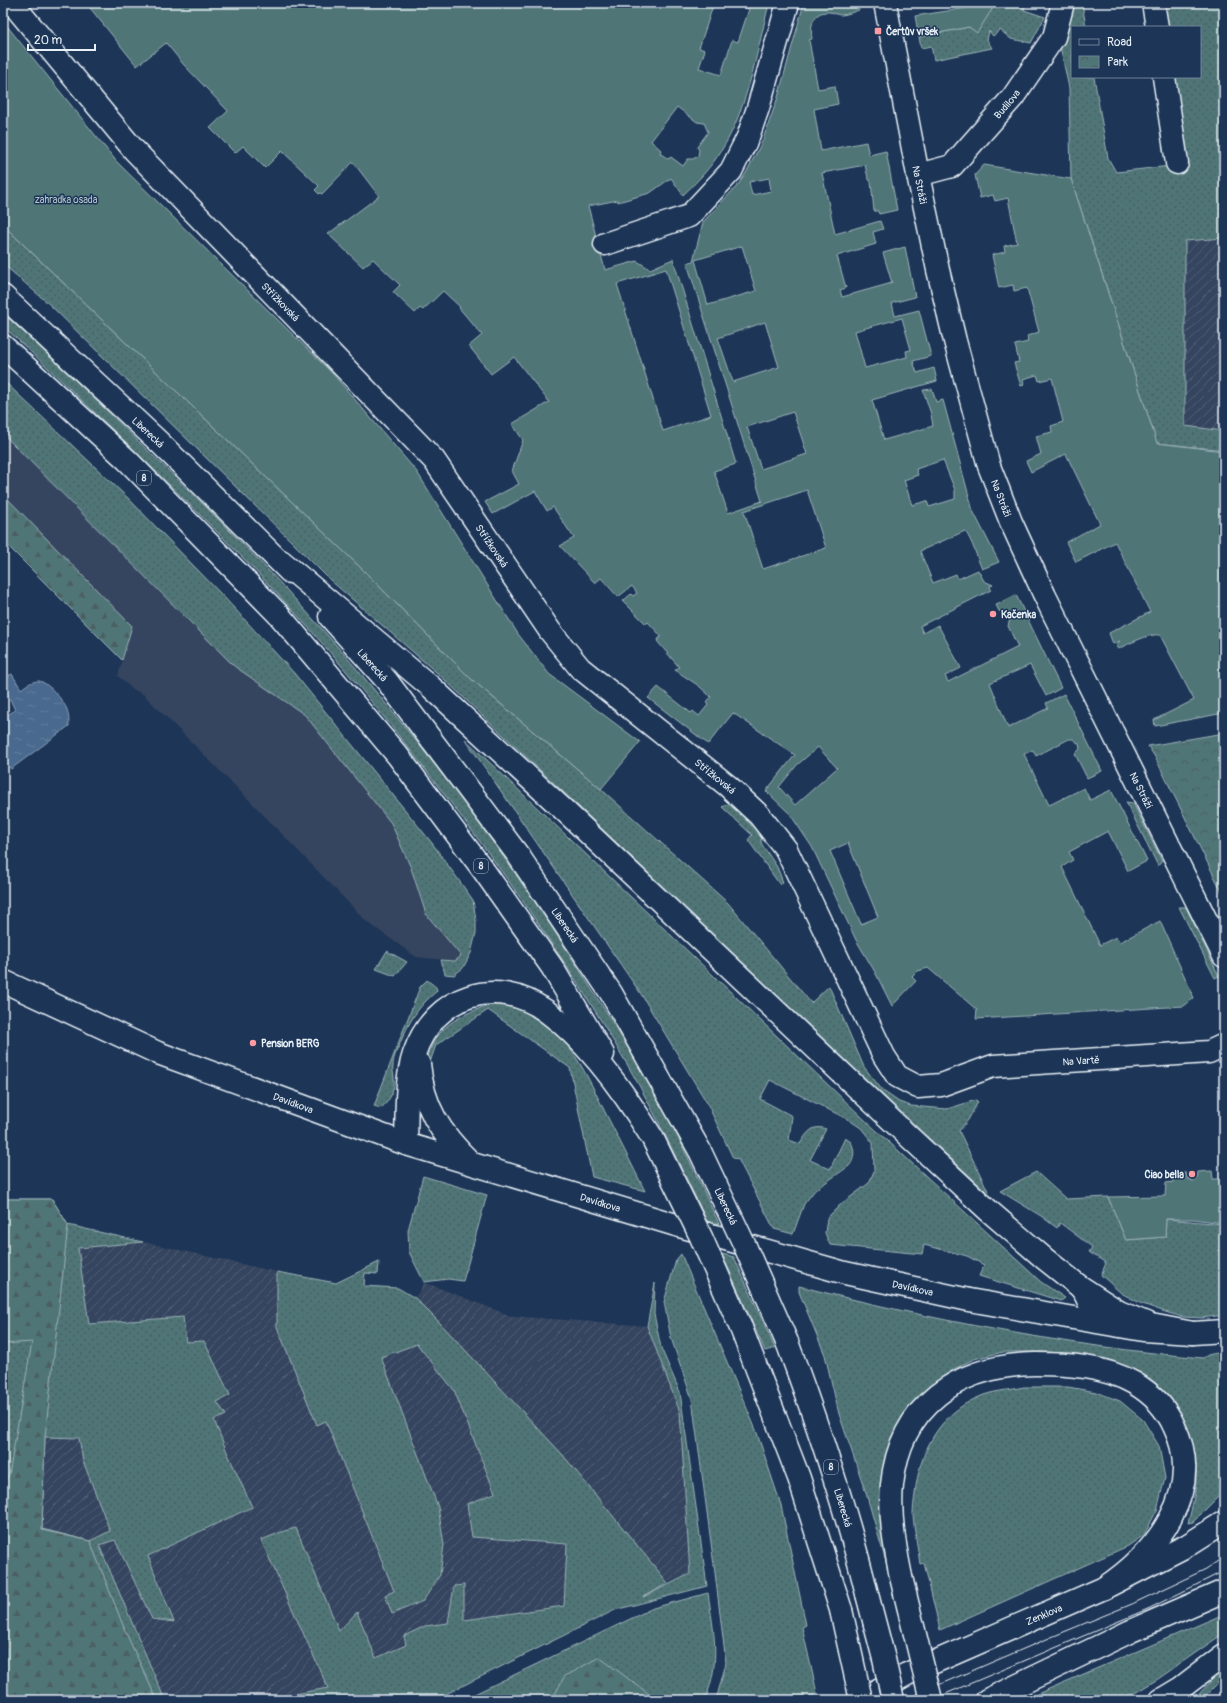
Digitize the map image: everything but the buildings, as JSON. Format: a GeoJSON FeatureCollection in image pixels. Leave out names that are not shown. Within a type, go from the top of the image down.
{"type":"FeatureCollection","features":[{"type":"Feature","properties":{"kind":"main road","name":"Střížkovská"},"geometry":{"type":"LineString","coordinates":[[12,3],[134,150],[434,460],[550,631],[580,668],[728,786],[759,815],[786,849],[884,1056],[897,1076],[918,1087],[941,1085]]}},
{"type":"Feature","properties":{"kind":"main road"},"geometry":{"type":"LineString","coordinates":[[605,244],[689,216],[731,171],[748,137],[788,3]]}},
{"type":"Feature","properties":{"kind":"main road","name":"Na Stráži"},"geometry":{"type":"LineString","coordinates":[[885,3],[938,270],[955,341],[989,466],[1011,522],[1045,596],[1224,956]]}},
{"type":"Feature","properties":{"kind":"main road","name":"Budilova"},"geometry":{"type":"LineString","coordinates":[[918,175],[952,166],[1013,97],[1054,37],[1063,3]]}},
{"type":"Feature","properties":{"kind":"main road"},"geometry":{"type":"LineString","coordinates":[[1153,3],[1156,26]]}},
{"type":"Feature","properties":{"kind":"main road"},"geometry":{"type":"LineString","coordinates":[[1164,78],[1177,163]]}},
{"type":"Feature","properties":{"kind":"main road","name":"Liberecká"},"geometry":{"type":"LineString","coordinates":[[3,296],[160,444],[281,561],[387,681],[518,855],[611,993],[700,1151],[742,1239],[787,1342],[810,1404],[854,1540],[893,1700]]}},
{"type":"Feature","properties":{"kind":"main road","name":"8"},"geometry":{"type":"LineString","coordinates":[[3,346],[127,460],[279,615],[398,756],[484,871],[552,967],[653,1139],[701,1237],[741,1328],[799,1478],[841,1610],[860,1700]]}},
{"type":"Feature","properties":{"kind":"main road"},"geometry":{"type":"LineString","coordinates":[[281,561],[431,687],[565,810],[911,1139],[990,1211],[1079,1286],[1119,1312],[1151,1325],[1193,1333]]}},
{"type":"Feature","properties":{"kind":"main road","name":"Davídkova"},"geometry":{"type":"LineString","coordinates":[[3,981],[158,1053],[406,1144],[676,1225],[845,1272],[970,1300],[1143,1330],[1193,1333],[1224,1331]]}},
{"type":"Feature","properties":{"kind":"main road"},"geometry":{"type":"LineString","coordinates":[[406,1144],[410,1073],[419,1040],[428,1026],[457,1002],[467,997],[479,994],[500,992],[531,1002],[551,1015],[587,1049],[629,1101],[653,1139]]}},
{"type":"Feature","properties":{"kind":"main road"},"geometry":{"type":"LineString","coordinates":[[419,1040],[418,1060],[420,1080],[425,1099],[433,1118],[444,1135],[472,1164]]}},
{"type":"Feature","properties":{"kind":"main road","name":"Na Vartě"},"geometry":{"type":"LineString","coordinates":[[941,1085],[992,1066],[1209,1052],[1224,1045]]}},
{"type":"Feature","properties":{"kind":"main road"},"geometry":{"type":"LineString","coordinates":[[1079,1286],[1089,1300],[1093,1310],[1094,1321]]}},
{"type":"Feature","properties":{"kind":"main road"},"geometry":{"type":"LineString","coordinates":[[931,1700],[901,1577],[893,1536],[892,1486],[899,1451],[915,1419],[942,1390],[963,1378],[1002,1366],[1025,1364],[1069,1365],[1104,1371],[1127,1380],[1147,1392],[1160,1404],[1171,1419],[1180,1436],[1185,1457],[1184,1476],[1180,1496],[1173,1514],[1163,1531],[1137,1563],[1104,1588]]}},
{"type":"Feature","properties":{"kind":"main road","name":"Zenklova"},"geometry":{"type":"LineString","coordinates":[[860,1700],[914,1671],[1104,1588],[1186,1546],[1224,1522]]}},
{"type":"Feature","properties":{"kind":"main road"},"geometry":{"type":"LineString","coordinates":[[987,1700],[1131,1631],[1224,1591]]}},
{"type":"Feature","properties":{"kind":"main road"},"geometry":{"type":"LineString","coordinates":[[1161,1700],[1181,1688],[1224,1655]]}},
{"type":"Feature","properties":{"kind":"shaded area"},"geometry":{"type":"Polygon","coordinates":[[[1224,238],[1224,431],[1185,426],[1185,240],[1224,238]]]}},
{"type":"Feature","properties":{"kind":"shaded area"},"geometry":{"type":"Polygon","coordinates":[[[3,434],[234,666],[305,715],[391,823],[411,868],[426,914],[461,956],[455,961],[416,957],[367,922],[250,801],[143,694],[132,689],[118,676],[132,626],[3,494],[3,434]]]}},
{"type":"Feature","properties":{"kind":"shaded area"},"geometry":{"type":"Polygon","coordinates":[[[68,1225],[277,1272],[336,1283],[379,1262],[378,1274],[365,1273],[364,1286],[398,1288],[414,1298],[420,1291],[424,1282],[511,1316],[647,1326],[680,1412],[690,1574],[668,1583],[444,1695],[420,1700],[157,1700],[42,1530],[45,1437],[68,1225]]]}},
{"type":"Feature","properties":{"kind":"green space"},"geometry":{"type":"Polygon","coordinates":[[[86,3],[386,3],[388,5],[390,3],[714,3],[699,48],[705,50],[699,68],[721,75],[732,40],[738,42],[749,9],[731,3],[769,4],[750,80],[738,118],[721,151],[704,174],[683,195],[671,178],[650,193],[618,202],[618,200],[588,206],[605,270],[637,261],[650,269],[673,259],[736,464],[714,471],[728,513],[762,501],[687,263],[693,261],[703,222],[738,185],[762,142],[778,97],[804,3],[858,3],[859,10],[847,14],[840,15],[832,12],[823,12],[816,17],[812,25],[812,39],[809,40],[818,89],[835,86],[838,104],[814,109],[821,151],[866,142],[869,155],[886,151],[897,210],[879,214],[878,211],[874,211],[871,182],[868,178],[865,165],[822,173],[835,234],[880,221],[883,229],[873,232],[876,244],[837,256],[846,288],[840,290],[842,297],[892,283],[883,253],[905,247],[915,297],[892,303],[895,316],[919,310],[931,356],[913,361],[917,373],[934,368],[937,381],[872,400],[884,440],[933,426],[931,414],[923,390],[932,389],[936,402],[943,400],[973,511],[999,562],[982,569],[965,531],[920,551],[933,583],[956,574],[958,579],[978,570],[984,581],[993,585],[990,586],[991,590],[920,626],[923,633],[938,625],[961,668],[945,676],[948,682],[1018,647],[1008,626],[1010,619],[1007,613],[999,611],[996,605],[1016,595],[1061,688],[1046,696],[1030,665],[990,683],[1008,728],[1048,708],[1046,703],[1064,694],[1102,771],[1087,778],[1075,754],[1080,749],[1079,744],[1073,739],[1069,739],[1036,756],[1033,750],[1024,754],[1049,805],[1084,788],[1090,800],[1111,790],[1147,861],[1128,871],[1108,831],[1069,852],[1073,860],[1062,867],[1100,945],[1116,937],[1120,942],[1160,921],[1194,998],[1184,1006],[976,1019],[977,1010],[928,968],[918,971],[912,977],[916,981],[892,1006],[875,972],[856,940],[812,847],[790,814],[766,791],[795,755],[733,713],[708,744],[648,698],[658,687],[691,713],[693,711],[699,716],[708,705],[706,703],[711,697],[699,686],[675,670],[679,667],[657,641],[661,636],[648,622],[646,624],[623,601],[631,594],[633,596],[637,593],[632,586],[618,597],[601,578],[595,583],[560,546],[574,538],[553,507],[547,511],[535,491],[493,514],[485,502],[519,484],[512,471],[523,440],[512,424],[549,402],[514,357],[491,374],[469,346],[482,335],[459,308],[460,307],[443,291],[423,310],[420,308],[415,313],[393,292],[400,285],[373,259],[363,267],[328,234],[379,196],[353,162],[322,194],[319,194],[315,190],[319,186],[282,151],[265,168],[243,146],[235,153],[210,128],[228,111],[184,65],[166,43],[137,66],[86,3]],[[677,107],[651,141],[661,150],[660,153],[668,159],[671,157],[683,166],[688,159],[693,159],[698,156],[699,150],[697,147],[708,132],[704,123],[697,122],[677,107]],[[769,178],[749,182],[752,195],[771,191],[769,178]],[[742,246],[695,260],[708,305],[756,291],[742,246]],[[666,269],[617,284],[663,431],[711,415],[666,269]],[[902,318],[855,331],[865,368],[907,357],[906,351],[911,350],[902,318]],[[765,322],[718,338],[733,382],[779,367],[765,322]],[[793,412],[747,427],[761,469],[807,454],[793,412]],[[943,460],[916,469],[918,475],[904,480],[912,505],[927,501],[929,507],[955,499],[955,490],[943,460]],[[807,490],[744,511],[763,569],[826,548],[807,490]],[[818,747],[797,765],[779,787],[795,805],[837,768],[818,747]],[[848,843],[830,851],[861,924],[878,917],[848,843]]]}},
{"type":"Feature","properties":{"kind":"green space"},"geometry":{"type":"Polygon","coordinates":[[[972,3],[996,3],[977,33],[969,27],[919,37],[915,16],[973,7],[972,3]]]}},
{"type":"Feature","properties":{"kind":"green space"},"geometry":{"type":"Polygon","coordinates":[[[996,3],[1026,3],[1024,10],[1045,17],[1031,43],[1011,39],[1000,30],[993,36],[989,31],[987,40],[992,48],[934,60],[931,46],[921,48],[919,37],[969,27],[977,32],[996,3]]]}},
{"type":"Feature","properties":{"kind":"green space"},"geometry":{"type":"Polygon","coordinates":[[[1076,3],[1082,3],[1086,26],[1071,26],[1071,78],[1094,78],[1108,158],[1116,172],[1189,164],[1175,78],[1201,78],[1201,26],[1167,26],[1163,3],[1224,3],[1224,238],[1185,241],[1185,426],[1224,431],[1224,450],[1157,443],[1071,179],[1069,88],[1060,46],[1076,3]]]}},
{"type":"Feature","properties":{"kind":"green space","name":"zahradka osada"},"geometry":{"type":"Polygon","coordinates":[[[3,21],[117,162],[333,374],[417,472],[518,634],[549,674],[640,742],[601,789],[469,677],[362,569],[3,225],[3,21]]]}},
{"type":"Feature","properties":{"kind":"green space"},"geometry":{"type":"Polygon","coordinates":[[[984,165],[1071,179],[1157,443],[1224,451],[1224,713],[1155,726],[1154,720],[1194,700],[1160,635],[1145,637],[1118,649],[1116,644],[1120,641],[1113,644],[1109,633],[1150,612],[1115,542],[1076,562],[1066,542],[1100,524],[1066,454],[1031,472],[1026,461],[1041,454],[1036,436],[1052,432],[1051,426],[1063,422],[1052,378],[1039,381],[1037,375],[1023,379],[1024,385],[1021,386],[1014,363],[1019,362],[1015,345],[1028,342],[1027,336],[1039,332],[1027,288],[1014,291],[1013,285],[999,288],[992,255],[1005,252],[1004,246],[1017,243],[1008,198],[995,201],[993,195],[980,198],[975,175],[984,165]]]}},
{"type":"Feature","properties":{"kind":"green space"},"geometry":{"type":"Polygon","coordinates":[[[3,225],[362,569],[469,677],[601,789],[728,903],[811,1003],[829,986],[864,1067],[883,1091],[899,1102],[911,1106],[947,1109],[976,1100],[978,1102],[968,1120],[959,1131],[990,1195],[444,679],[330,580],[49,304],[3,264],[3,225]]]}},
{"type":"Feature","properties":{"kind":"green space"},"geometry":{"type":"Polygon","coordinates":[[[3,313],[91,395],[245,546],[343,652],[417,742],[487,834],[553,929],[584,977],[646,1077],[669,1118],[719,1224],[707,1221],[640,1087],[616,1045],[565,963],[482,845],[409,748],[345,670],[277,593],[145,461],[3,326],[3,313]]]}},
{"type":"Feature","properties":{"kind":"green space"},"geometry":{"type":"Polygon","coordinates":[[[3,380],[129,499],[221,594],[294,673],[432,843],[473,900],[476,933],[471,953],[463,968],[454,975],[445,974],[441,960],[455,961],[461,956],[426,914],[411,868],[391,823],[305,715],[234,666],[3,434],[3,380]]]}},
{"type":"Feature","properties":{"kind":"green space"},"geometry":{"type":"Polygon","coordinates":[[[3,494],[132,626],[122,660],[7,545],[3,548],[3,494]]]}},
{"type":"Feature","properties":{"kind":"green space"},"geometry":{"type":"Polygon","coordinates":[[[1224,733],[1224,896],[1155,757],[1148,746],[1224,733]]]}},
{"type":"Feature","properties":{"kind":"green space"},"geometry":{"type":"Polygon","coordinates":[[[465,739],[864,1119],[1041,1282],[1065,1298],[1061,1301],[979,1276],[984,1265],[967,1256],[924,1245],[922,1254],[830,1245],[825,1233],[827,1218],[840,1205],[869,1183],[874,1171],[873,1143],[861,1128],[849,1120],[770,1080],[760,1099],[792,1116],[789,1140],[800,1144],[810,1130],[817,1128],[826,1129],[810,1160],[830,1169],[845,1138],[851,1142],[854,1151],[849,1166],[815,1190],[804,1204],[793,1234],[774,1229],[738,1159],[733,1158],[707,1103],[641,994],[465,739]]]}},
{"type":"Feature","properties":{"kind":"green space"},"geometry":{"type":"Polygon","coordinates":[[[734,802],[762,831],[761,843],[777,867],[783,882],[780,885],[748,840],[752,835],[722,807],[734,802]]]}},
{"type":"Feature","properties":{"kind":"green space"},"geometry":{"type":"Polygon","coordinates":[[[1126,802],[1133,803],[1162,861],[1158,866],[1126,802]]]}},
{"type":"Feature","properties":{"kind":"green space"},"geometry":{"type":"Polygon","coordinates":[[[1179,907],[1186,907],[1219,976],[1215,978],[1179,907]]]}},
{"type":"Feature","properties":{"kind":"green space"},"geometry":{"type":"Polygon","coordinates":[[[387,951],[407,962],[395,976],[376,969],[387,951]]]}},
{"type":"Feature","properties":{"kind":"green space"},"geometry":{"type":"Polygon","coordinates":[[[427,980],[436,987],[437,991],[419,1009],[406,1030],[394,1058],[394,1087],[389,1099],[381,1108],[374,1106],[420,987],[427,980]]]}},
{"type":"Feature","properties":{"kind":"green space"},"geometry":{"type":"Polygon","coordinates":[[[490,1005],[509,1005],[529,1012],[544,1021],[558,1034],[580,1063],[645,1191],[592,1177],[570,1068],[488,1010],[436,1045],[429,1065],[425,1061],[435,1040],[445,1027],[475,1010],[490,1005]]]}},
{"type":"Feature","properties":{"kind":"green space"},"geometry":{"type":"Polygon","coordinates":[[[1220,1138],[1224,1141],[1224,1223],[1193,1219],[1166,1219],[1165,1237],[1126,1240],[1108,1197],[1165,1196],[1166,1183],[1173,1182],[1173,1174],[1186,1173],[1187,1178],[1193,1181],[1197,1179],[1198,1172],[1212,1171],[1213,1179],[1222,1179],[1220,1138]]]}},
{"type":"Feature","properties":{"kind":"green space"},"geometry":{"type":"Polygon","coordinates":[[[1036,1172],[1066,1199],[1108,1197],[1126,1240],[1165,1237],[1166,1219],[1224,1224],[1224,1315],[1202,1318],[1183,1317],[1140,1303],[1121,1293],[1101,1275],[1106,1263],[1089,1252],[1092,1247],[1060,1223],[1057,1228],[1041,1216],[1000,1191],[1036,1172]]]}},
{"type":"Feature","properties":{"kind":"green space"},"geometry":{"type":"Polygon","coordinates":[[[423,1176],[487,1195],[463,1281],[448,1279],[424,1282],[409,1252],[408,1230],[423,1176]]]}},
{"type":"Feature","properties":{"kind":"green space"},"geometry":{"type":"Polygon","coordinates":[[[3,1199],[52,1199],[68,1225],[143,1242],[78,1248],[89,1324],[183,1317],[186,1342],[204,1341],[230,1395],[217,1402],[226,1415],[214,1420],[252,1507],[148,1556],[174,1622],[152,1619],[115,1540],[99,1545],[165,1700],[3,1700],[3,1199]],[[45,1437],[42,1529],[90,1541],[110,1531],[83,1461],[79,1438],[45,1437]]]}},
{"type":"Feature","properties":{"kind":"green space"},"geometry":{"type":"Polygon","coordinates":[[[3,1199],[52,1199],[68,1225],[45,1437],[42,1530],[90,1541],[126,1633],[157,1700],[3,1700],[3,1483],[9,1475],[32,1342],[3,1344],[3,1199]]]}},
{"type":"Feature","properties":{"kind":"green space"},"geometry":{"type":"Polygon","coordinates":[[[681,1254],[756,1430],[781,1505],[806,1625],[802,1627],[817,1693],[806,1700],[716,1700],[726,1663],[715,1573],[692,1399],[671,1338],[664,1302],[676,1260],[681,1254]]]}},
{"type":"Feature","properties":{"kind":"green space"},"geometry":{"type":"Polygon","coordinates":[[[722,1254],[734,1257],[775,1348],[765,1351],[722,1254]]]}},
{"type":"Feature","properties":{"kind":"green space"},"geometry":{"type":"Polygon","coordinates":[[[379,1262],[378,1274],[365,1273],[364,1286],[398,1288],[415,1298],[562,1454],[668,1583],[643,1597],[690,1574],[680,1412],[647,1326],[655,1283],[654,1314],[661,1348],[680,1392],[707,1586],[615,1610],[444,1695],[420,1700],[262,1700],[328,1688],[261,1540],[284,1531],[296,1528],[339,1631],[357,1612],[376,1658],[406,1645],[404,1636],[425,1626],[448,1623],[454,1586],[464,1585],[464,1620],[564,1606],[567,1544],[472,1537],[467,1504],[495,1493],[454,1390],[417,1344],[381,1357],[438,1507],[444,1545],[440,1575],[423,1601],[392,1614],[385,1595],[394,1591],[326,1421],[317,1425],[277,1327],[277,1272],[336,1283],[379,1262]]]}},
{"type":"Feature","properties":{"kind":"green space"},"geometry":{"type":"Polygon","coordinates":[[[799,1286],[949,1321],[1050,1339],[1152,1353],[1203,1358],[1208,1355],[1224,1351],[1224,1475],[1219,1479],[1224,1491],[1193,1522],[1188,1523],[1194,1499],[1196,1465],[1192,1441],[1186,1425],[1167,1395],[1164,1397],[1114,1363],[1082,1355],[1048,1352],[1003,1352],[974,1359],[954,1369],[938,1382],[907,1415],[890,1576],[866,1493],[839,1414],[825,1355],[799,1292],[799,1286]]]}},
{"type":"Feature","properties":{"kind":"green space"},"geometry":{"type":"Polygon","coordinates":[[[1024,1387],[1068,1387],[1096,1392],[1120,1401],[1143,1420],[1159,1446],[1165,1478],[1157,1510],[1144,1535],[1128,1546],[940,1630],[924,1563],[920,1564],[914,1521],[914,1499],[921,1464],[926,1450],[942,1424],[965,1404],[984,1395],[1024,1387]]]}},
{"type":"Feature","properties":{"kind":"green space"},"geometry":{"type":"Polygon","coordinates":[[[708,1593],[714,1635],[715,1660],[710,1686],[705,1700],[462,1700],[653,1608],[708,1593]]]}},
{"type":"Feature","properties":{"kind":"green space"},"geometry":{"type":"Polygon","coordinates":[[[1224,1614],[1224,1633],[1158,1679],[1123,1700],[1023,1700],[1224,1614]]]}},
{"type":"Feature","properties":{"kind":"green space"},"geometry":{"type":"Polygon","coordinates":[[[599,1657],[657,1700],[552,1700],[564,1677],[599,1657]]]}},
{"type":"Feature","properties":{"kind":"green space"},"geometry":{"type":"Polygon","coordinates":[[[1224,1667],[1224,1677],[1203,1698],[1199,1694],[1224,1667]]]}},
{"type":"Feature","properties":{"kind":"water"},"geometry":{"type":"Polygon","coordinates":[[[12,674],[21,689],[32,682],[39,681],[43,682],[52,689],[67,709],[69,726],[11,769],[3,758],[3,714],[6,716],[15,710],[3,684],[3,678],[12,674]]]}},
{"type":"Feature","properties":{"kind":"tram line"},"geometry":{"type":"LineString","coordinates":[[903,1700],[1132,1604],[1206,1569],[1224,1557]]}},
{"type":"Feature","properties":{"kind":"tram line"},"geometry":{"type":"LineString","coordinates":[[931,1700],[1150,1608],[1224,1571]]}},
{"type":"Feature","properties":{"kind":"place","name":"Čertův vršek"},"geometry":{"type":"Point","coordinates":[878,31]}},
{"type":"Feature","properties":{"kind":"place","name":"Kačenka"},"geometry":{"type":"Point","coordinates":[993,614]}},
{"type":"Feature","properties":{"kind":"place","name":"Pension BERG"},"geometry":{"type":"Point","coordinates":[253,1043]}},
{"type":"Feature","properties":{"kind":"place","name":"Ciao bella"},"geometry":{"type":"Point","coordinates":[1192,1174]}}]}
